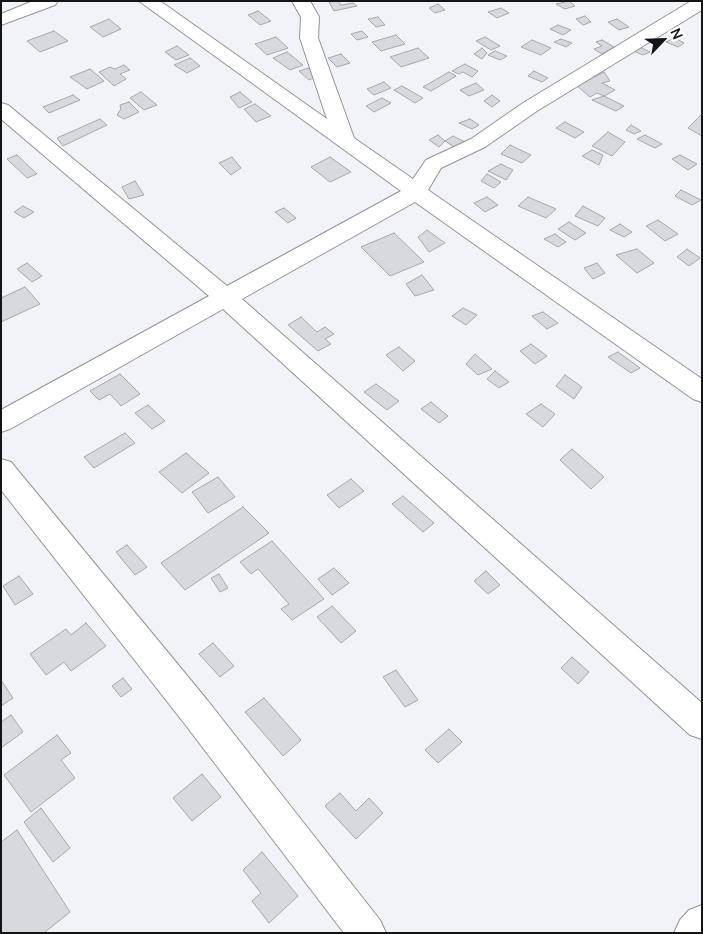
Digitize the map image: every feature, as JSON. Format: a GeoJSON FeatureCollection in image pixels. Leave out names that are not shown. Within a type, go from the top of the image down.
{"type":"FeatureCollection","features":[{"type":"Feature","properties":{"kind":"street"},"geometry":{"type":"LineString","coordinates":[[1,20],[49,1]]}},
{"type":"Feature","properties":{"kind":"street"},"geometry":{"type":"LineString","coordinates":[[148,1],[416,192],[702,392]]}},
{"type":"Feature","properties":{"kind":"street"},"geometry":{"type":"LineString","coordinates":[[1,422],[416,192],[433,164],[478,143],[530,107],[702,2]]}},
{"type":"Feature","properties":{"kind":"street"},"geometry":{"type":"LineString","coordinates":[[310,6],[309,38],[346,142]]}},
{"type":"Feature","properties":{"kind":"street"},"geometry":{"type":"LineString","coordinates":[[1,109],[225,298],[702,724]]}},
{"type":"Feature","properties":{"kind":"street"},"geometry":{"type":"LineString","coordinates":[[1,470],[190,705],[367,933]]}},
{"type":"Feature","properties":{"kind":"street"},"geometry":{"type":"LineString","coordinates":[[693,933],[702,923]]}},
{"type":"Feature","properties":{"kind":"building"},"geometry":{"type":"Polygon","coordinates":[[[338,1],[341,5],[353,3],[357,6],[334,11],[329,2],[338,1]]]}},
{"type":"Feature","properties":{"kind":"building"},"geometry":{"type":"Polygon","coordinates":[[[569,1],[575,6],[565,9],[556,4],[569,1]]]}},
{"type":"Feature","properties":{"kind":"building"},"geometry":{"type":"Polygon","coordinates":[[[438,4],[445,10],[435,13],[429,8],[438,4]]]}},
{"type":"Feature","properties":{"kind":"building"},"geometry":{"type":"Polygon","coordinates":[[[501,8],[509,13],[497,18],[488,12],[501,8]]]}},
{"type":"Feature","properties":{"kind":"building"},"geometry":{"type":"Polygon","coordinates":[[[258,11],[271,21],[260,25],[248,15],[258,11]]]}},
{"type":"Feature","properties":{"kind":"building"},"geometry":{"type":"Polygon","coordinates":[[[585,16],[591,22],[583,25],[576,19],[585,16]]]}},
{"type":"Feature","properties":{"kind":"building"},"geometry":{"type":"Polygon","coordinates":[[[378,17],[385,25],[376,27],[368,19],[378,17]]]}},
{"type":"Feature","properties":{"kind":"building"},"geometry":{"type":"Polygon","coordinates":[[[109,19],[121,29],[103,37],[90,27],[109,19]]]}},
{"type":"Feature","properties":{"kind":"building"},"geometry":{"type":"Polygon","coordinates":[[[617,19],[629,27],[619,30],[608,22],[617,19]]]}},
{"type":"Feature","properties":{"kind":"building"},"geometry":{"type":"Polygon","coordinates":[[[558,25],[571,30],[563,35],[550,29],[558,25]]]}},
{"type":"Feature","properties":{"kind":"building"},"geometry":{"type":"Polygon","coordinates":[[[54,31],[68,41],[40,52],[27,41],[54,31]]]}},
{"type":"Feature","properties":{"kind":"building"},"geometry":{"type":"Polygon","coordinates":[[[362,31],[368,37],[357,40],[351,34],[362,31]]]}},
{"type":"Feature","properties":{"kind":"building"},"geometry":{"type":"Polygon","coordinates":[[[396,35],[405,44],[381,51],[372,42],[396,35]]]}},
{"type":"Feature","properties":{"kind":"building"},"geometry":{"type":"Polygon","coordinates":[[[276,37],[288,48],[267,55],[255,44],[276,37]]]}},
{"type":"Feature","properties":{"kind":"building"},"geometry":{"type":"Polygon","coordinates":[[[485,37],[500,46],[491,50],[476,41],[485,37]]]}},
{"type":"Feature","properties":{"kind":"building"},"geometry":{"type":"Polygon","coordinates":[[[675,38],[684,43],[678,47],[666,42],[675,38]]]}},
{"type":"Feature","properties":{"kind":"building"},"geometry":{"type":"Polygon","coordinates":[[[561,39],[572,43],[566,47],[554,42],[561,39]]]}},
{"type":"Feature","properties":{"kind":"building"},"geometry":{"type":"Polygon","coordinates":[[[532,40],[551,48],[541,55],[521,47],[532,40]]]}},
{"type":"Feature","properties":{"kind":"building"},"geometry":{"type":"Polygon","coordinates":[[[602,40],[614,47],[602,54],[594,49],[602,46],[596,42],[602,40]]]}},
{"type":"Feature","properties":{"kind":"building"},"geometry":{"type":"Polygon","coordinates":[[[177,46],[189,55],[176,60],[165,52],[177,46]]]}},
{"type":"Feature","properties":{"kind":"building"},"geometry":{"type":"Polygon","coordinates":[[[640,47],[650,52],[643,55],[631,50],[640,47]]]}},
{"type":"Feature","properties":{"kind":"building"},"geometry":{"type":"Polygon","coordinates":[[[418,48],[429,58],[401,67],[390,57],[418,48]]]}},
{"type":"Feature","properties":{"kind":"building"},"geometry":{"type":"Polygon","coordinates":[[[482,48],[487,53],[482,59],[474,54],[482,48]]]}},
{"type":"Feature","properties":{"kind":"building"},"geometry":{"type":"Polygon","coordinates":[[[495,51],[507,56],[500,60],[488,55],[495,51]]]}},
{"type":"Feature","properties":{"kind":"building"},"geometry":{"type":"Polygon","coordinates":[[[287,52],[303,65],[290,70],[273,58],[287,52]]]}},
{"type":"Feature","properties":{"kind":"building"},"geometry":{"type":"Polygon","coordinates":[[[341,54],[350,63],[337,67],[328,58],[341,54]]]}},
{"type":"Feature","properties":{"kind":"building"},"geometry":{"type":"Polygon","coordinates":[[[190,58],[200,66],[187,73],[174,65],[190,58]]]}},
{"type":"Feature","properties":{"kind":"building"},"geometry":{"type":"Polygon","coordinates":[[[465,64],[478,71],[472,77],[463,72],[459,74],[452,71],[465,64]]]}},
{"type":"Feature","properties":{"kind":"building"},"geometry":{"type":"Polygon","coordinates":[[[124,65],[130,70],[120,74],[126,79],[114,86],[99,72],[110,67],[115,69],[124,65]]]}},
{"type":"Feature","properties":{"kind":"building"},"geometry":{"type":"Polygon","coordinates":[[[309,68],[319,76],[309,80],[299,71],[309,68]]]}},
{"type":"Feature","properties":{"kind":"building"},"geometry":{"type":"Polygon","coordinates":[[[90,69],[104,81],[87,89],[70,77],[90,69]]]}},
{"type":"Feature","properties":{"kind":"building"},"geometry":{"type":"Polygon","coordinates":[[[534,71],[548,78],[542,82],[528,76],[534,71]]]}},
{"type":"Feature","properties":{"kind":"building"},"geometry":{"type":"Polygon","coordinates":[[[449,72],[456,76],[431,91],[423,87],[449,72]]]}},
{"type":"Feature","properties":{"kind":"building"},"geometry":{"type":"Polygon","coordinates":[[[604,72],[610,81],[602,83],[615,90],[604,96],[597,93],[590,97],[577,86],[604,72]]]}},
{"type":"Feature","properties":{"kind":"building"},"geometry":{"type":"Polygon","coordinates":[[[384,82],[391,88],[374,95],[367,89],[384,82]]]}},
{"type":"Feature","properties":{"kind":"building"},"geometry":{"type":"Polygon","coordinates":[[[476,83],[484,90],[469,96],[460,90],[476,83]]]}},
{"type":"Feature","properties":{"kind":"building"},"geometry":{"type":"Polygon","coordinates":[[[402,86],[423,98],[415,103],[394,90],[402,86]]]}},
{"type":"Feature","properties":{"kind":"building"},"geometry":{"type":"Polygon","coordinates":[[[141,92],[157,105],[144,110],[130,98],[141,92]]]}},
{"type":"Feature","properties":{"kind":"building"},"geometry":{"type":"Polygon","coordinates":[[[240,92],[252,102],[239,108],[230,97],[240,92]]]}},
{"type":"Feature","properties":{"kind":"building"},"geometry":{"type":"Polygon","coordinates":[[[73,95],[80,100],[49,113],[43,107],[73,95]]]}},
{"type":"Feature","properties":{"kind":"building"},"geometry":{"type":"Polygon","coordinates":[[[492,95],[500,101],[492,107],[484,101],[492,95]]]}},
{"type":"Feature","properties":{"kind":"building"},"geometry":{"type":"Polygon","coordinates":[[[604,96],[624,106],[616,111],[592,100],[604,96]]]}},
{"type":"Feature","properties":{"kind":"building"},"geometry":{"type":"Polygon","coordinates":[[[382,98],[391,103],[374,112],[366,106],[382,98]]]}},
{"type":"Feature","properties":{"kind":"building"},"geometry":{"type":"Polygon","coordinates":[[[129,102],[139,112],[124,119],[117,115],[121,109],[120,105],[129,102]]]}},
{"type":"Feature","properties":{"kind":"building"},"geometry":{"type":"Polygon","coordinates":[[[255,104],[271,116],[256,122],[244,109],[255,104]]]}},
{"type":"Feature","properties":{"kind":"building"},"geometry":{"type":"Polygon","coordinates":[[[702,114],[702,136],[688,128],[702,114]]]}},
{"type":"Feature","properties":{"kind":"building"},"geometry":{"type":"Polygon","coordinates":[[[100,119],[107,125],[63,146],[57,138],[100,119]]]}},
{"type":"Feature","properties":{"kind":"building"},"geometry":{"type":"Polygon","coordinates":[[[470,119],[479,125],[472,129],[459,123],[470,119]]]}},
{"type":"Feature","properties":{"kind":"building"},"geometry":{"type":"Polygon","coordinates":[[[565,122],[584,132],[575,138],[556,128],[565,122]]]}},
{"type":"Feature","properties":{"kind":"building"},"geometry":{"type":"Polygon","coordinates":[[[631,125],[641,131],[634,134],[626,130],[631,125]]]}},
{"type":"Feature","properties":{"kind":"building"},"geometry":{"type":"Polygon","coordinates":[[[608,132],[625,142],[612,156],[592,146],[608,132]]]}},
{"type":"Feature","properties":{"kind":"building"},"geometry":{"type":"Polygon","coordinates":[[[438,135],[445,141],[439,147],[429,140],[438,135]]]}},
{"type":"Feature","properties":{"kind":"building"},"geometry":{"type":"Polygon","coordinates":[[[645,135],[662,144],[655,148],[637,139],[645,135]]]}},
{"type":"Feature","properties":{"kind":"building"},"geometry":{"type":"Polygon","coordinates":[[[453,136],[465,142],[456,148],[445,141],[453,136]]]}},
{"type":"Feature","properties":{"kind":"building"},"geometry":{"type":"Polygon","coordinates":[[[510,145],[531,155],[522,163],[501,154],[510,145]]]}},
{"type":"Feature","properties":{"kind":"building"},"geometry":{"type":"Polygon","coordinates":[[[592,150],[603,155],[599,165],[582,156],[592,150]]]}},
{"type":"Feature","properties":{"kind":"building"},"geometry":{"type":"Polygon","coordinates":[[[17,155],[37,174],[27,178],[7,159],[17,155]]]}},
{"type":"Feature","properties":{"kind":"building"},"geometry":{"type":"Polygon","coordinates":[[[680,155],[697,164],[688,170],[672,159],[680,155]]]}},
{"type":"Feature","properties":{"kind":"building"},"geometry":{"type":"Polygon","coordinates":[[[232,157],[241,168],[231,175],[219,163],[232,157]]]}},
{"type":"Feature","properties":{"kind":"building"},"geometry":{"type":"Polygon","coordinates":[[[330,157],[351,172],[330,182],[311,167],[330,157]]]}},
{"type":"Feature","properties":{"kind":"building"},"geometry":{"type":"Polygon","coordinates":[[[501,164],[513,170],[506,180],[488,171],[501,164]]]}},
{"type":"Feature","properties":{"kind":"building"},"geometry":{"type":"Polygon","coordinates":[[[487,174],[501,182],[494,188],[481,181],[487,174]]]}},
{"type":"Feature","properties":{"kind":"building"},"geometry":{"type":"Polygon","coordinates":[[[135,181],[144,195],[129,199],[122,187],[135,181]]]}},
{"type":"Feature","properties":{"kind":"building"},"geometry":{"type":"Polygon","coordinates":[[[681,190],[701,200],[692,205],[675,196],[681,190]]]}},
{"type":"Feature","properties":{"kind":"building"},"geometry":{"type":"Polygon","coordinates":[[[487,197],[498,205],[485,212],[474,203],[487,197]]]}},
{"type":"Feature","properties":{"kind":"building"},"geometry":{"type":"Polygon","coordinates":[[[528,197],[556,209],[546,218],[518,206],[528,197]]]}},
{"type":"Feature","properties":{"kind":"building"},"geometry":{"type":"Polygon","coordinates":[[[23,206],[34,212],[24,218],[14,212],[23,206]]]}},
{"type":"Feature","properties":{"kind":"building"},"geometry":{"type":"Polygon","coordinates":[[[583,206],[605,218],[598,226],[575,216],[583,206]]]}},
{"type":"Feature","properties":{"kind":"building"},"geometry":{"type":"Polygon","coordinates":[[[284,208],[296,218],[288,223],[275,212],[284,208]]]}},
{"type":"Feature","properties":{"kind":"building"},"geometry":{"type":"Polygon","coordinates":[[[658,220],[678,234],[665,241],[646,226],[658,220]]]}},
{"type":"Feature","properties":{"kind":"building"},"geometry":{"type":"Polygon","coordinates":[[[569,222],[586,233],[575,240],[558,229],[569,222]]]}},
{"type":"Feature","properties":{"kind":"building"},"geometry":{"type":"Polygon","coordinates":[[[620,224],[632,232],[624,237],[610,230],[620,224]]]}},
{"type":"Feature","properties":{"kind":"building"},"geometry":{"type":"Polygon","coordinates":[[[427,230],[445,243],[429,252],[418,237],[427,230]]]}},
{"type":"Feature","properties":{"kind":"building"},"geometry":{"type":"Polygon","coordinates":[[[394,233],[424,262],[390,276],[361,247],[394,233]]]}},
{"type":"Feature","properties":{"kind":"building"},"geometry":{"type":"Polygon","coordinates":[[[555,234],[566,242],[558,247],[544,239],[555,234]]]}},
{"type":"Feature","properties":{"kind":"building"},"geometry":{"type":"Polygon","coordinates":[[[637,249],[654,263],[637,273],[616,255],[637,249]]]}},
{"type":"Feature","properties":{"kind":"building"},"geometry":{"type":"Polygon","coordinates":[[[687,249],[700,258],[689,266],[677,257],[687,249]]]}},
{"type":"Feature","properties":{"kind":"building"},"geometry":{"type":"Polygon","coordinates":[[[27,263],[42,276],[32,282],[17,269],[27,263]]]}},
{"type":"Feature","properties":{"kind":"building"},"geometry":{"type":"Polygon","coordinates":[[[597,263],[605,273],[593,279],[584,268],[597,263]]]}},
{"type":"Feature","properties":{"kind":"building"},"geometry":{"type":"Polygon","coordinates":[[[422,275],[434,290],[415,296],[406,284],[422,275]]]}},
{"type":"Feature","properties":{"kind":"building"},"geometry":{"type":"Polygon","coordinates":[[[25,287],[40,304],[1,322],[1,298],[25,287]]]}},
{"type":"Feature","properties":{"kind":"building"},"geometry":{"type":"Polygon","coordinates":[[[463,308],[477,315],[466,325],[452,316],[463,308]]]}},
{"type":"Feature","properties":{"kind":"building"},"geometry":{"type":"Polygon","coordinates":[[[543,312],[558,323],[547,329],[532,316],[543,312]]]}},
{"type":"Feature","properties":{"kind":"building"},"geometry":{"type":"Polygon","coordinates":[[[301,317],[317,332],[325,327],[334,334],[325,339],[331,344],[318,351],[288,325],[301,317]]]}},
{"type":"Feature","properties":{"kind":"building"},"geometry":{"type":"Polygon","coordinates":[[[531,344],[547,356],[535,364],[520,351],[531,344]]]}},
{"type":"Feature","properties":{"kind":"building"},"geometry":{"type":"Polygon","coordinates":[[[399,347],[415,361],[403,371],[386,355],[399,347]]]}},
{"type":"Feature","properties":{"kind":"building"},"geometry":{"type":"Polygon","coordinates":[[[618,352],[640,368],[631,373],[608,357],[618,352]]]}},
{"type":"Feature","properties":{"kind":"building"},"geometry":{"type":"Polygon","coordinates":[[[475,354],[492,369],[478,375],[466,364],[475,354]]]}},
{"type":"Feature","properties":{"kind":"building"},"geometry":{"type":"Polygon","coordinates":[[[495,371],[509,382],[499,388],[487,379],[495,371]]]}},
{"type":"Feature","properties":{"kind":"building"},"geometry":{"type":"Polygon","coordinates":[[[120,374],[140,394],[121,406],[110,394],[99,400],[90,391],[120,374]]]}},
{"type":"Feature","properties":{"kind":"building"},"geometry":{"type":"Polygon","coordinates":[[[565,375],[582,387],[574,399],[556,386],[565,375]]]}},
{"type":"Feature","properties":{"kind":"building"},"geometry":{"type":"Polygon","coordinates":[[[376,384],[399,401],[387,410],[364,392],[376,384]]]}},
{"type":"Feature","properties":{"kind":"building"},"geometry":{"type":"Polygon","coordinates":[[[431,402],[448,416],[439,423],[421,409],[431,402]]]}},
{"type":"Feature","properties":{"kind":"building"},"geometry":{"type":"Polygon","coordinates":[[[541,404],[555,414],[543,427],[526,414],[541,404]]]}},
{"type":"Feature","properties":{"kind":"building"},"geometry":{"type":"Polygon","coordinates":[[[148,405],[165,421],[152,429],[135,413],[148,405]]]}},
{"type":"Feature","properties":{"kind":"building"},"geometry":{"type":"Polygon","coordinates":[[[125,433],[135,443],[94,468],[84,457],[125,433]]]}},
{"type":"Feature","properties":{"kind":"building"},"geometry":{"type":"Polygon","coordinates":[[[572,449],[604,477],[591,489],[560,460],[572,449]]]}},
{"type":"Feature","properties":{"kind":"building"},"geometry":{"type":"Polygon","coordinates":[[[186,453],[209,473],[182,493],[159,472],[186,453]]]}},
{"type":"Feature","properties":{"kind":"building"},"geometry":{"type":"Polygon","coordinates":[[[218,477],[235,497],[208,513],[192,492],[218,477]]]}},
{"type":"Feature","properties":{"kind":"building"},"geometry":{"type":"Polygon","coordinates":[[[351,479],[364,491],[339,508],[327,495],[351,479]]]}},
{"type":"Feature","properties":{"kind":"building"},"geometry":{"type":"Polygon","coordinates":[[[403,496],[434,523],[423,532],[392,504],[403,496]]]}},
{"type":"Feature","properties":{"kind":"building"},"geometry":{"type":"Polygon","coordinates":[[[243,507],[269,533],[185,590],[161,563],[243,507]]]}},
{"type":"Feature","properties":{"kind":"building"},"geometry":{"type":"Polygon","coordinates":[[[272,541],[324,599],[292,620],[281,609],[289,604],[258,569],[251,574],[240,562],[272,541]]]}},
{"type":"Feature","properties":{"kind":"building"},"geometry":{"type":"Polygon","coordinates":[[[127,545],[147,567],[135,575],[116,552],[127,545]]]}},
{"type":"Feature","properties":{"kind":"building"},"geometry":{"type":"Polygon","coordinates":[[[334,568],[349,583],[332,595],[318,579],[334,568]]]}},
{"type":"Feature","properties":{"kind":"building"},"geometry":{"type":"Polygon","coordinates":[[[486,571],[500,585],[488,594],[474,581],[486,571]]]}},
{"type":"Feature","properties":{"kind":"building"},"geometry":{"type":"Polygon","coordinates":[[[219,574],[228,588],[220,592],[211,578],[219,574]]]}},
{"type":"Feature","properties":{"kind":"building"},"geometry":{"type":"Polygon","coordinates":[[[19,576],[33,594],[15,605],[3,586],[19,576]]]}},
{"type":"Feature","properties":{"kind":"building"},"geometry":{"type":"Polygon","coordinates":[[[332,606],[356,631],[341,643],[317,617],[332,606]]]}},
{"type":"Feature","properties":{"kind":"building"},"geometry":{"type":"Polygon","coordinates":[[[86,623],[106,646],[71,671],[64,662],[46,675],[30,654],[66,629],[71,635],[86,623]]]}},
{"type":"Feature","properties":{"kind":"building"},"geometry":{"type":"Polygon","coordinates":[[[213,643],[234,666],[220,677],[199,654],[213,643]]]}},
{"type":"Feature","properties":{"kind":"building"},"geometry":{"type":"Polygon","coordinates":[[[572,657],[589,672],[578,684],[561,668],[572,657]]]}},
{"type":"Feature","properties":{"kind":"building"},"geometry":{"type":"Polygon","coordinates":[[[396,670],[418,700],[405,707],[383,677],[396,670]]]}},
{"type":"Feature","properties":{"kind":"building"},"geometry":{"type":"Polygon","coordinates":[[[123,678],[132,689],[121,697],[112,686],[123,678]]]}},
{"type":"Feature","properties":{"kind":"building"},"geometry":{"type":"Polygon","coordinates":[[[1,680],[13,698],[1,706],[1,680]]]}},
{"type":"Feature","properties":{"kind":"building"},"geometry":{"type":"Polygon","coordinates":[[[264,698],[301,740],[283,756],[245,712],[264,698]]]}},
{"type":"Feature","properties":{"kind":"building"},"geometry":{"type":"Polygon","coordinates":[[[11,715],[23,732],[1,748],[1,722],[11,715]]]}},
{"type":"Feature","properties":{"kind":"building"},"geometry":{"type":"Polygon","coordinates":[[[449,729],[462,742],[438,763],[425,750],[449,729]]]}},
{"type":"Feature","properties":{"kind":"building"},"geometry":{"type":"Polygon","coordinates":[[[57,735],[71,753],[61,760],[75,778],[31,812],[4,775],[57,735]]]}},
{"type":"Feature","properties":{"kind":"building"},"geometry":{"type":"Polygon","coordinates":[[[202,774],[221,797],[192,821],[173,798],[202,774]]]}},
{"type":"Feature","properties":{"kind":"building"},"geometry":{"type":"Polygon","coordinates":[[[340,793],[356,811],[369,798],[383,813],[356,839],[325,806],[340,793]]]}},
{"type":"Feature","properties":{"kind":"building"},"geometry":{"type":"Polygon","coordinates":[[[41,808],[70,848],[53,862],[24,822],[41,808]]]}},
{"type":"Feature","properties":{"kind":"building"},"geometry":{"type":"Polygon","coordinates":[[[17,830],[70,912],[44,933],[3,933],[1,930],[1,842],[17,830]]]}},
{"type":"Feature","properties":{"kind":"building"},"geometry":{"type":"Polygon","coordinates":[[[262,852],[298,896],[269,923],[252,901],[261,893],[243,870],[262,852]]]}}]}
